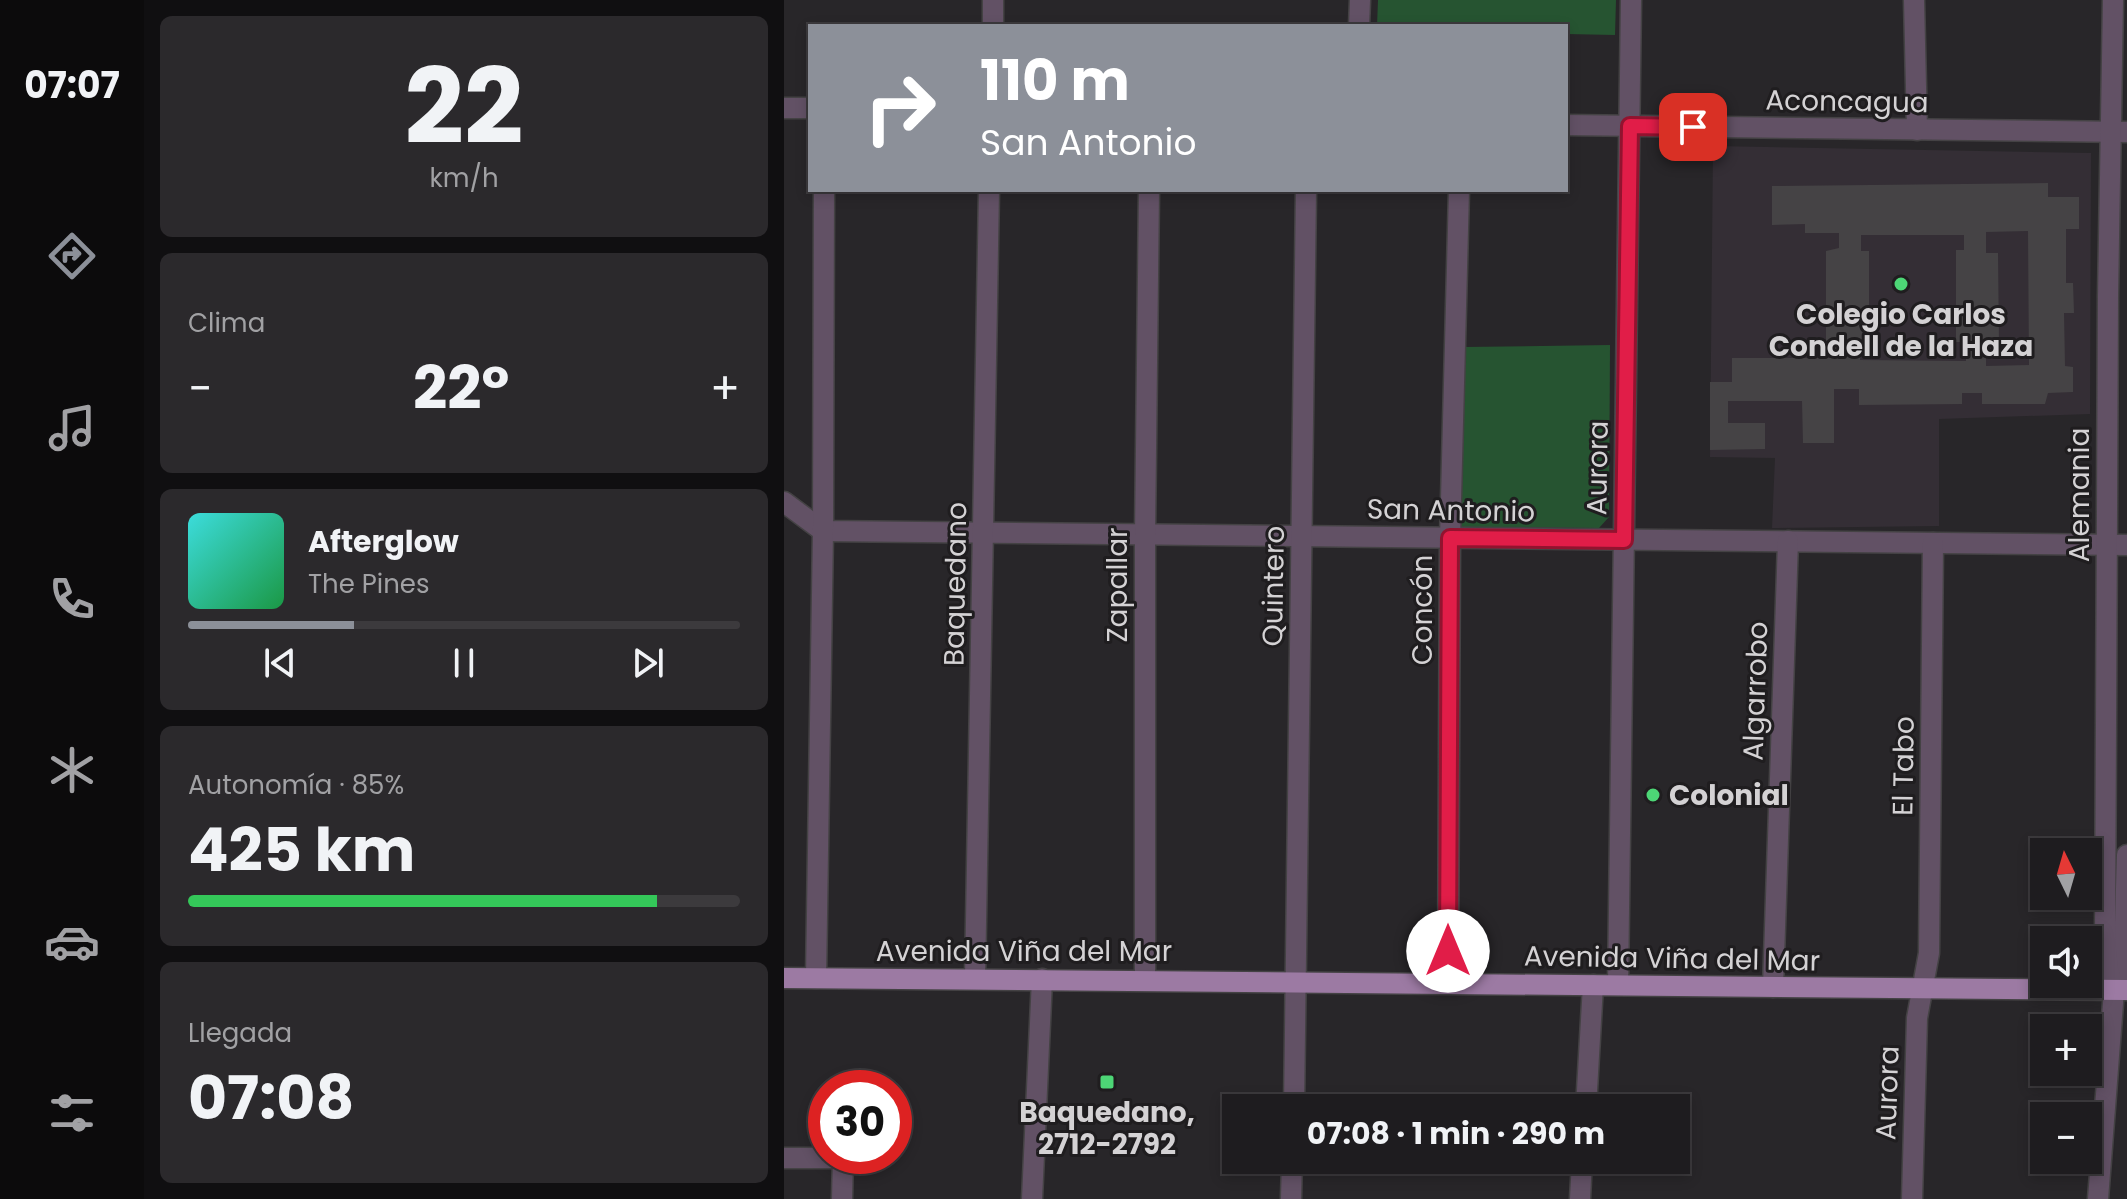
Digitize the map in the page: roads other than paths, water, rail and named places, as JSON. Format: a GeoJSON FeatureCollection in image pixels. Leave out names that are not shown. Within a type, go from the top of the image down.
{"type":"FeatureCollection","features":[{"type":"Feature","properties":{"kind":"main road","name":"Avenida Viña del Mar"},"geometry":{"type":"LineString","coordinates":[[784,978],[2120,990]]}},
{"type":"Feature","properties":{"kind":"street"},"geometry":{"type":"LineString","coordinates":[[993,0],[993,24]]}},
{"type":"Feature","properties":{"kind":"street"},"geometry":{"type":"LineString","coordinates":[[1359,24],[1360,0]]}},
{"type":"Feature","properties":{"kind":"street","name":"Aurora"},"geometry":{"type":"LineString","coordinates":[[1618,985],[1631,0]]}},
{"type":"Feature","properties":{"kind":"street"},"geometry":{"type":"LineString","coordinates":[[1914,0],[1917,130]]}},
{"type":"Feature","properties":{"kind":"street","name":"Alemania"},"geometry":{"type":"LineString","coordinates":[[2113,0],[2119,132],[2117,545],[2105,939],[2108,969],[2120,990]]}},
{"type":"Feature","properties":{"kind":"street"},"geometry":{"type":"LineString","coordinates":[[784,108],[808,108]]}},
{"type":"Feature","properties":{"kind":"street","name":"Aconcagua"},"geometry":{"type":"LineString","coordinates":[[1568,125],[2119,132]]}},
{"type":"Feature","properties":{"kind":"street"},"geometry":{"type":"LineString","coordinates":[[816,978],[823,531],[824,192]]}},
{"type":"Feature","properties":{"kind":"street","name":"Baquedano"},"geometry":{"type":"LineString","coordinates":[[975,978],[989,192]]}},
{"type":"Feature","properties":{"kind":"street","name":"Zapallar"},"geometry":{"type":"LineString","coordinates":[[1145,980],[1149,192]]}},
{"type":"Feature","properties":{"kind":"street","name":"Quintero"},"geometry":{"type":"LineString","coordinates":[[1294,1094],[1306,192]]}},
{"type":"Feature","properties":{"kind":"street","name":"Concón"},"geometry":{"type":"LineString","coordinates":[[1448,983],[1450,538],[1459,192]]}},
{"type":"Feature","properties":{"kind":"street"},"geometry":{"type":"LineString","coordinates":[[784,502],[823,531]]}},
{"type":"Feature","properties":{"kind":"street","name":"San Antonio"},"geometry":{"type":"LineString","coordinates":[[823,531],[2117,545]]}},
{"type":"Feature","properties":{"kind":"street","name":"Algarrobo"},"geometry":{"type":"LineString","coordinates":[[1773,987],[1788,541]]}},
{"type":"Feature","properties":{"kind":"street","name":"El Tabo"},"geometry":{"type":"LineString","coordinates":[[1923,988],[1929,953],[1933,543]]}},
{"type":"Feature","properties":{"kind":"street","name":"Alemania"},"geometry":{"type":"LineString","coordinates":[[2098,1199],[2124,956],[2127,855]]}},
{"type":"Feature","properties":{"kind":"street"},"geometry":{"type":"LineString","coordinates":[[1032,1199],[1042,979]]}},
{"type":"Feature","properties":{"kind":"street"},"geometry":{"type":"LineString","coordinates":[[1587,1094],[1593,985]]}},
{"type":"Feature","properties":{"kind":"street","name":"Aurora"},"geometry":{"type":"LineString","coordinates":[[1912,1199],[1917,1018],[1923,988]]}},
{"type":"Feature","properties":{"kind":"street"},"geometry":{"type":"LineString","coordinates":[[784,1158],[843,1158],[842,1199]]}},
{"type":"Feature","properties":{"kind":"street"},"geometry":{"type":"LineString","coordinates":[[1291,1199],[1292,1174]]}},
{"type":"Feature","properties":{"kind":"street"},"geometry":{"type":"LineString","coordinates":[[1580,1199],[1581,1174]]}},
{"type":"Feature","properties":{"kind":"place","name":"Colegio Carlos Condell de la Haza"},"geometry":{"type":"Point","coordinates":[1901,284]}},
{"type":"Feature","properties":{"kind":"place","name":"Colonial"},"geometry":{"type":"Point","coordinates":[1653,795]}},
{"type":"Feature","properties":{"kind":"place","name":"Baquedano, 2712-2792"},"geometry":{"type":"Point","coordinates":[1107,1082]}}]}
